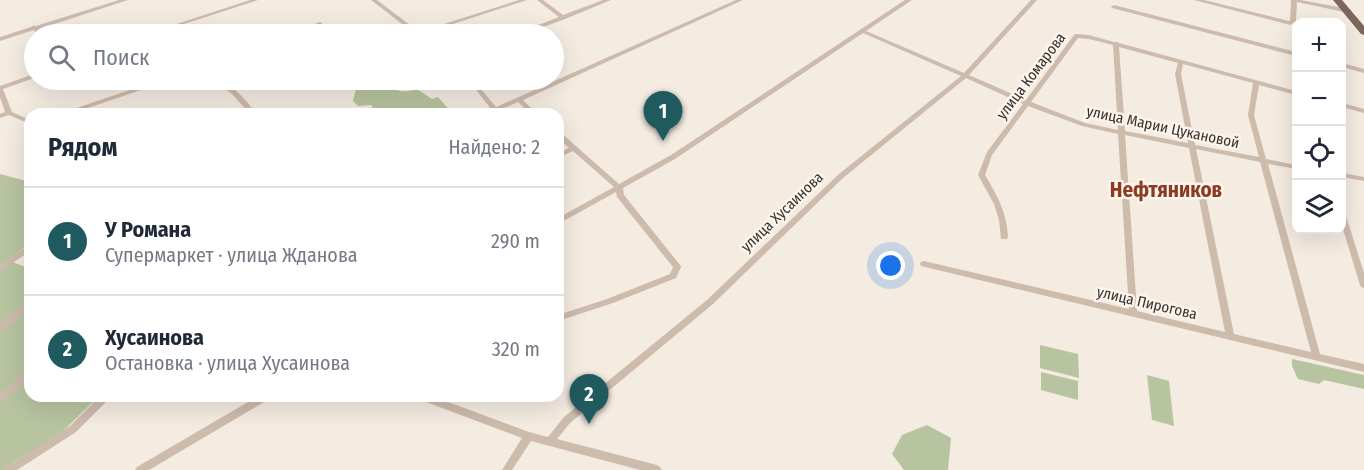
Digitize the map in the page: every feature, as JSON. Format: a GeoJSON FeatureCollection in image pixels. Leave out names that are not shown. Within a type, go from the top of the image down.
{"type":"FeatureCollection","features":[{"type":"Feature","properties":{"kind":"main road"},"geometry":{"type":"LineString","coordinates":[[1336,0],[1349,11],[1364,32]]}},
{"type":"Feature","properties":{"kind":"street"},"geometry":{"type":"LineString","coordinates":[[44,24],[125,0]]}},
{"type":"Feature","properties":{"kind":"street"},"geometry":{"type":"LineString","coordinates":[[180,24],[255,0]]}},
{"type":"Feature","properties":{"kind":"street"},"geometry":{"type":"LineString","coordinates":[[374,0],[405,24]]}},
{"type":"Feature","properties":{"kind":"street"},"geometry":{"type":"LineString","coordinates":[[449,24],[524,0]]}},
{"type":"Feature","properties":{"kind":"street"},"geometry":{"type":"LineString","coordinates":[[540,0],[563,18]]}},
{"type":"Feature","properties":{"kind":"street"},"geometry":{"type":"LineString","coordinates":[[547,24],[608,0]]}},
{"type":"Feature","properties":{"kind":"street"},"geometry":{"type":"LineString","coordinates":[[564,79],[740,0]]}},
{"type":"Feature","properties":{"kind":"street"},"geometry":{"type":"LineString","coordinates":[[564,218],[673,158],[909,0]]}},
{"type":"Feature","properties":{"kind":"street","name":"улица Хусаинова"},"geometry":{"type":"LineString","coordinates":[[549,442],[567,420],[710,302],[841,176],[965,76],[1034,0]]}},
{"type":"Feature","properties":{"kind":"street"},"geometry":{"type":"LineString","coordinates":[[1197,0],[1290,22],[1293,21],[1293,0],[1349,11]]}},
{"type":"Feature","properties":{"kind":"street"},"geometry":{"type":"LineString","coordinates":[[1114,7],[1292,53]]}},
{"type":"Feature","properties":{"kind":"street"},"geometry":{"type":"LineString","coordinates":[[0,39],[24,31]]}},
{"type":"Feature","properties":{"kind":"street","name":"улица Марии Цукановой"},"geometry":{"type":"LineString","coordinates":[[862,31],[1027,104],[1084,125],[1292,166]]}},
{"type":"Feature","properties":{"kind":"street","name":"улица Комарова"},"geometry":{"type":"LineString","coordinates":[[1004,237],[1004,221],[1000,210],[981,175],[989,154],[1076,36],[1089,37],[1292,92]]}},
{"type":"Feature","properties":{"kind":"street"},"geometry":{"type":"LineString","coordinates":[[1116,44],[1133,314]]}},
{"type":"Feature","properties":{"kind":"street"},"geometry":{"type":"LineString","coordinates":[[1181,61],[1178,74],[1230,337]]}},
{"type":"Feature","properties":{"kind":"street"},"geometry":{"type":"LineString","coordinates":[[1346,66],[1364,71]]}},
{"type":"Feature","properties":{"kind":"street"},"geometry":{"type":"LineString","coordinates":[[9,113],[0,88],[24,80]]}},
{"type":"Feature","properties":{"kind":"street"},"geometry":{"type":"LineString","coordinates":[[1256,82],[1251,115],[1317,357]]}},
{"type":"Feature","properties":{"kind":"street"},"geometry":{"type":"LineString","coordinates":[[80,108],[139,90]]}},
{"type":"Feature","properties":{"kind":"street"},"geometry":{"type":"LineString","coordinates":[[232,90],[248,108]]}},
{"type":"Feature","properties":{"kind":"street"},"geometry":{"type":"LineString","coordinates":[[479,90],[493,108]]}},
{"type":"Feature","properties":{"kind":"street"},"geometry":{"type":"LineString","coordinates":[[499,108],[539,90]]}},
{"type":"Feature","properties":{"kind":"street"},"geometry":{"type":"LineString","coordinates":[[519,99],[528,108]]}},
{"type":"Feature","properties":{"kind":"street"},"geometry":{"type":"LineString","coordinates":[[1346,106],[1364,111]]}},
{"type":"Feature","properties":{"kind":"street"},"geometry":{"type":"LineString","coordinates":[[0,116],[9,113],[24,119]]}},
{"type":"Feature","properties":{"kind":"street"},"geometry":{"type":"LineString","coordinates":[[564,139],[620,188],[620,195],[677,267],[673,276],[610,302],[564,316]]}},
{"type":"Feature","properties":{"kind":"street"},"geometry":{"type":"LineString","coordinates":[[564,153],[574,148]]}},
{"type":"Feature","properties":{"kind":"street"},"geometry":{"type":"LineString","coordinates":[[1346,176],[1364,179]]}},
{"type":"Feature","properties":{"kind":"street"},"geometry":{"type":"LineString","coordinates":[[1346,231],[1364,285]]}},
{"type":"Feature","properties":{"kind":"street"},"geometry":{"type":"LineString","coordinates":[[0,269],[24,251]]}},
{"type":"Feature","properties":{"kind":"street","name":"улица Пирогова"},"geometry":{"type":"LineString","coordinates":[[924,264],[1364,368]]}},
{"type":"Feature","properties":{"kind":"street"},"geometry":{"type":"LineString","coordinates":[[0,328],[24,309]]}},
{"type":"Feature","properties":{"kind":"street"},"geometry":{"type":"LineString","coordinates":[[0,398],[24,378]]}},
{"type":"Feature","properties":{"kind":"street"},"geometry":{"type":"LineString","coordinates":[[9,470],[73,429],[100,402]]}},
{"type":"Feature","properties":{"kind":"street"},"geometry":{"type":"LineString","coordinates":[[140,470],[256,402]]}},
{"type":"Feature","properties":{"kind":"street"},"geometry":{"type":"LineString","coordinates":[[438,402],[529,436],[657,470]]}},
{"type":"Feature","properties":{"kind":"street"},"geometry":{"type":"LineString","coordinates":[[507,470],[529,436]]}},
{"type":"Feature","properties":{"kind":"green space"},"geometry":{"type":"Polygon","coordinates":[[[356,90],[418,90],[432,99],[438,97],[448,108],[373,108],[371,105],[358,106],[353,101],[356,90]]]}},
{"type":"Feature","properties":{"kind":"green space"},"geometry":{"type":"Polygon","coordinates":[[[0,174],[24,180],[24,248],[8,260],[24,267],[24,402],[93,402],[58,436],[15,461],[5,470],[0,470],[0,174]]]}},
{"type":"Feature","properties":{"kind":"green space"},"geometry":{"type":"Polygon","coordinates":[[[1040,345],[1078,354],[1079,378],[1040,368],[1040,345]]]}},
{"type":"Feature","properties":{"kind":"green space"},"geometry":{"type":"Polygon","coordinates":[[[1292,359],[1364,375],[1364,389],[1324,380],[1319,384],[1298,379],[1292,366],[1292,359]]]}},
{"type":"Feature","properties":{"kind":"green space"},"geometry":{"type":"Polygon","coordinates":[[[1041,372],[1078,381],[1078,400],[1041,390],[1041,372]]]}},
{"type":"Feature","properties":{"kind":"green space"},"geometry":{"type":"Polygon","coordinates":[[[1147,375],[1169,381],[1174,426],[1152,420],[1147,375]]]}},
{"type":"Feature","properties":{"kind":"green space"},"geometry":{"type":"Polygon","coordinates":[[[927,425],[951,438],[948,470],[904,470],[892,454],[902,435],[927,425]]]}},
{"type":"Feature","properties":{"kind":"place","name":"У Романа"},"geometry":{"type":"Point","coordinates":[663,141]}},
{"type":"Feature","properties":{"kind":"place","name":"Хусаинова"},"geometry":{"type":"Point","coordinates":[589,424]}},
{"type":"Feature","properties":{"kind":"district","name":"Нефтяников"},"geometry":{"type":"Point","coordinates":[1166,190]}}]}
